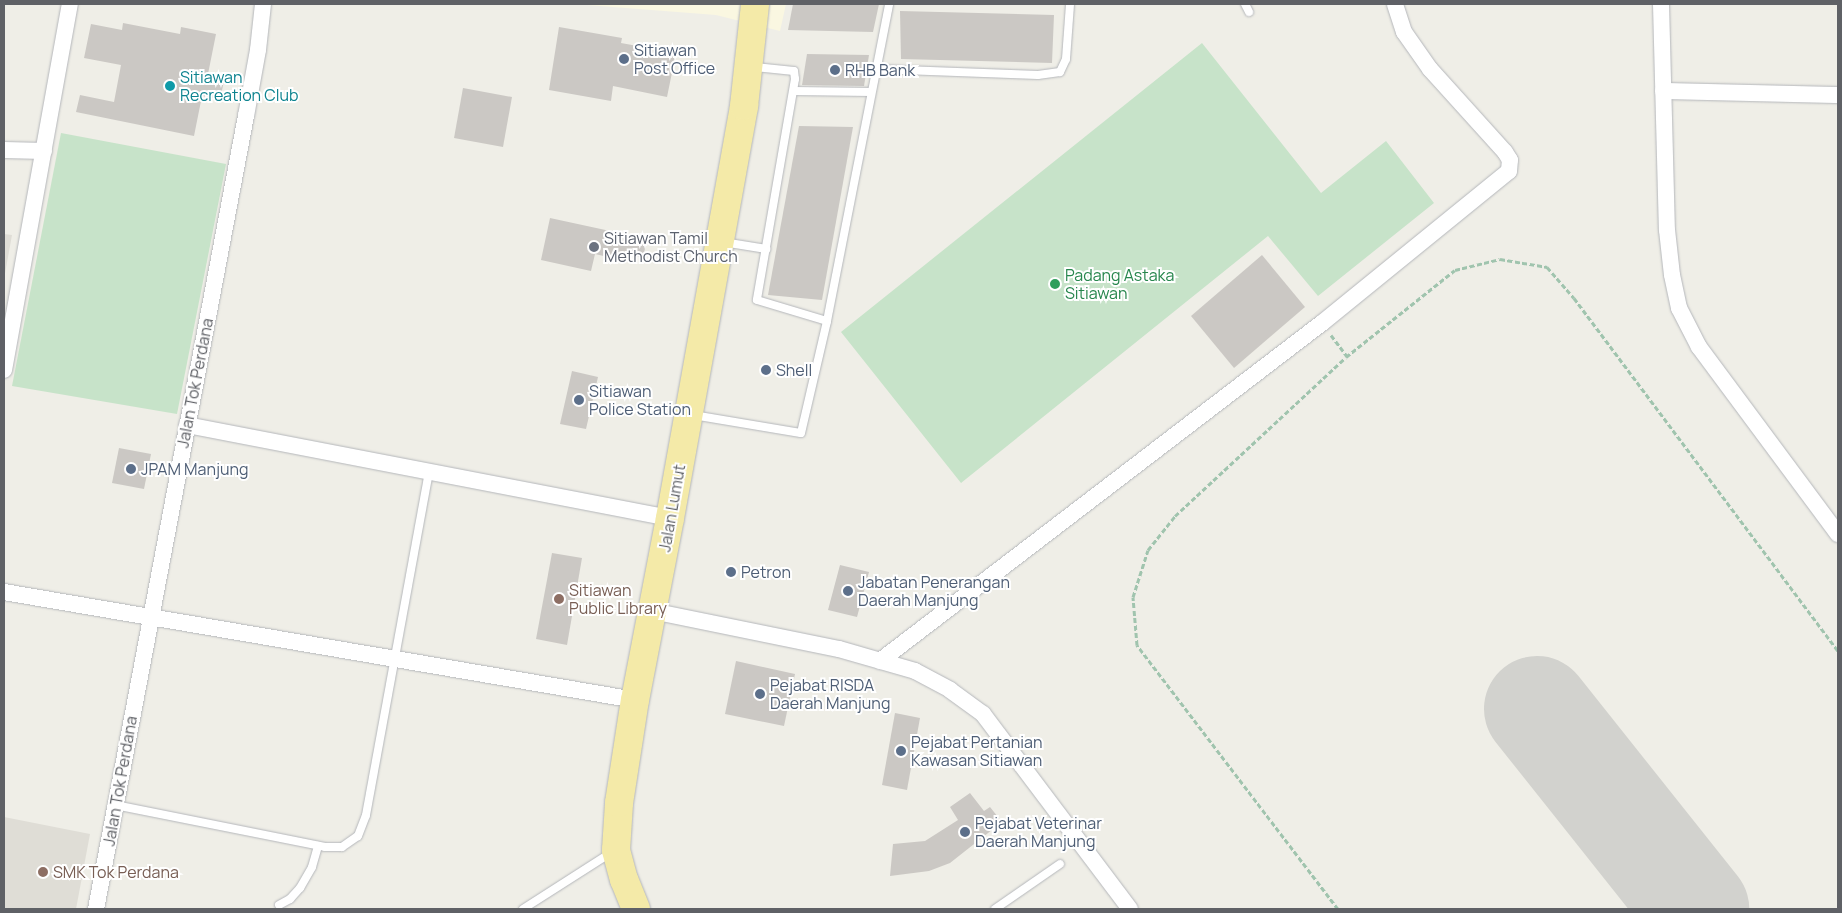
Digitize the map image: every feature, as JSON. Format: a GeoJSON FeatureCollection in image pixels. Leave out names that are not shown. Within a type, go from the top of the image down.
{"type":"FeatureCollection","features":[{"type":"Feature","properties":{"kind":"highway","name":"Jalan Lumut"},"geometry":{"type":"LineString","coordinates":[[636,909],[624,880],[616,850],[619,803],[635,700],[670,518],[744,106],[756,4]]}},
{"type":"Feature","properties":{"kind":"highway","name":"Jalan Lumut"},"geometry":{"type":"LineString","coordinates":[[744,106],[774,4]]}},
{"type":"Feature","properties":{"kind":"street"},"geometry":{"type":"LineString","coordinates":[[4,370],[70,4]]}},
{"type":"Feature","properties":{"kind":"street","name":"Jalan Tok Perdana"},"geometry":{"type":"LineString","coordinates":[[96,909],[258,50],[262,4]]}},
{"type":"Feature","properties":{"kind":"street"},"geometry":{"type":"LineString","coordinates":[[880,661],[1322,323],[1509,171],[1510,160],[1505,152],[1430,69],[1404,32],[1395,4]]}},
{"type":"Feature","properties":{"kind":"street"},"geometry":{"type":"LineString","coordinates":[[1661,4],[1667,230],[1672,276],[1679,308],[1699,347],[1838,534]]}},
{"type":"Feature","properties":{"kind":"street"},"geometry":{"type":"LineString","coordinates":[[1663,91],[1838,95]]}},
{"type":"Feature","properties":{"kind":"street"},"geometry":{"type":"LineString","coordinates":[[4,150],[44,150]]}},
{"type":"Feature","properties":{"kind":"street"},"geometry":{"type":"LineString","coordinates":[[187,425],[670,518]]}},
{"type":"Feature","properties":{"kind":"street"},"geometry":{"type":"LineString","coordinates":[[4,592],[150,618],[395,657],[635,700]]}},
{"type":"Feature","properties":{"kind":"street"},"geometry":{"type":"LineString","coordinates":[[652,611],[839,649],[915,672],[950,690],[983,714],[1130,909]]}},
{"type":"Feature","properties":{"kind":"lane"},"geometry":{"type":"LineString","coordinates":[[689,414],[801,433],[828,320],[870,92],[889,4]]}},
{"type":"Feature","properties":{"kind":"lane"},"geometry":{"type":"LineString","coordinates":[[876,69],[1038,75],[1060,72],[1066,58],[1070,4]]}},
{"type":"Feature","properties":{"kind":"lane"},"geometry":{"type":"LineString","coordinates":[[1245,4],[1249,12]]}},
{"type":"Feature","properties":{"kind":"lane"},"geometry":{"type":"LineString","coordinates":[[755,68],[794,71],[794,91],[757,300],[828,320]]}},
{"type":"Feature","properties":{"kind":"lane"},"geometry":{"type":"LineString","coordinates":[[794,91],[870,92]]}},
{"type":"Feature","properties":{"kind":"lane"},"geometry":{"type":"LineString","coordinates":[[720,241],[766,249]]}},
{"type":"Feature","properties":{"kind":"lane"},"geometry":{"type":"LineString","coordinates":[[115,805],[318,846],[342,847],[358,836],[366,815],[429,472]]}},
{"type":"Feature","properties":{"kind":"lane"},"geometry":{"type":"LineString","coordinates":[[279,905],[290,899],[303,884],[312,867],[318,846]]}},
{"type":"Feature","properties":{"kind":"lane"},"geometry":{"type":"LineString","coordinates":[[523,909],[616,850]]}},
{"type":"Feature","properties":{"kind":"lane"},"geometry":{"type":"LineString","coordinates":[[995,909],[1060,864]]}},
{"type":"Feature","properties":{"kind":"path"},"geometry":{"type":"LineString","coordinates":[[1338,909],[1137,645],[1133,597],[1148,550],[1175,516],[1347,356],[1455,270],[1500,259],[1548,267],[1574,298],[1838,652]]}},
{"type":"Feature","properties":{"kind":"path"},"geometry":{"type":"LineString","coordinates":[[1322,323],[1347,356]]}},
{"type":"Feature","properties":{"kind":"shaded area"},"geometry":{"type":"Polygon","coordinates":[[[574,4],[786,4],[780,31],[716,15],[574,4]]]}},
{"type":"Feature","properties":{"kind":"shaded area"},"geometry":{"type":"Polygon","coordinates":[[[4,234],[12,235],[4,279],[4,234]]]}},
{"type":"Feature","properties":{"kind":"shaded area","name":"SMK Tok Perdana"},"geometry":{"type":"Polygon","coordinates":[[[4,817],[90,834],[76,909],[4,909],[4,817]]]}},
{"type":"Feature","properties":{"kind":"green space","name":"Padang Astaka Sitiawan"},"geometry":{"type":"Polygon","coordinates":[[[1202,43],[1321,193],[1386,141],[1434,203],[1318,296],[1268,236],[961,483],[841,332],[1202,43]]]}},
{"type":"Feature","properties":{"kind":"green space"},"geometry":{"type":"Polygon","coordinates":[[[61,133],[226,164],[177,414],[12,386],[61,133]]]}},
{"type":"Feature","properties":{"kind":"building"},"geometry":{"type":"Polygon","coordinates":[[[793,4],[879,4],[873,32],[788,30],[793,4]]]}},
{"type":"Feature","properties":{"kind":"building"},"geometry":{"type":"Polygon","coordinates":[[[900,11],[1054,15],[1052,63],[901,59],[900,11]]]}},
{"type":"Feature","properties":{"kind":"building","name":"Sitiawan Recreation Club"},"geometry":{"type":"Polygon","coordinates":[[[123,23],[180,34],[181,27],[216,34],[208,74],[225,77],[220,99],[202,96],[194,136],[76,112],[80,95],[114,102],[121,65],[84,58],[91,24],[122,30],[123,23]]]}},
{"type":"Feature","properties":{"kind":"building"},"geometry":{"type":"Polygon","coordinates":[[[559,27],[622,38],[621,43],[676,53],[667,97],[613,86],[611,101],[549,90],[559,27]]]}},
{"type":"Feature","properties":{"kind":"building","name":"RHB Bank"},"geometry":{"type":"Polygon","coordinates":[[[807,54],[869,55],[864,86],[802,85],[807,54]]]}},
{"type":"Feature","properties":{"kind":"building"},"geometry":{"type":"Polygon","coordinates":[[[463,88],[512,97],[503,147],[454,138],[463,88]]]}},
{"type":"Feature","properties":{"kind":"building"},"geometry":{"type":"Polygon","coordinates":[[[799,126],[853,127],[822,300],[768,295],[799,126]]]}},
{"type":"Feature","properties":{"kind":"building","name":"Sitiawan Tamil Methodist Church"},"geometry":{"type":"Polygon","coordinates":[[[550,218],[647,239],[643,258],[630,255],[629,262],[595,254],[591,271],[541,260],[550,218]]]}},
{"type":"Feature","properties":{"kind":"building"},"geometry":{"type":"Polygon","coordinates":[[[1262,255],[1305,307],[1234,368],[1191,316],[1262,255]]]}},
{"type":"Feature","properties":{"kind":"building","name":"Sitiawan Police Station"},"geometry":{"type":"Polygon","coordinates":[[[572,371],[598,377],[586,429],[560,424],[572,371]]]}},
{"type":"Feature","properties":{"kind":"building","name":"JPAM Manjung"},"geometry":{"type":"Polygon","coordinates":[[[119,448],[151,454],[144,489],[112,483],[119,448]]]}},
{"type":"Feature","properties":{"kind":"building","name":"Sitiawan Public Library"},"geometry":{"type":"Polygon","coordinates":[[[552,553],[582,558],[567,645],[536,639],[552,553]]]}},
{"type":"Feature","properties":{"kind":"building","name":"Jabatan Penerangan Daerah Manjung"},"geometry":{"type":"Polygon","coordinates":[[[840,565],[869,572],[857,617],[828,610],[840,565]]]}},
{"type":"Feature","properties":{"kind":"building","name":"Pejabat RISDA Daerah Manjung"},"geometry":{"type":"Polygon","coordinates":[[[736,661],[795,674],[784,726],[725,714],[736,661]]]}},
{"type":"Feature","properties":{"kind":"building","name":"Pejabat Pertanian Kawasan Sitiawan"},"geometry":{"type":"Polygon","coordinates":[[[895,713],[920,718],[907,790],[882,785],[895,713]]]}},
{"type":"Feature","properties":{"kind":"building","name":"Pejabat Veterinar Daerah Manjung"},"geometry":{"type":"Polygon","coordinates":[[[970,793],[984,811],[990,807],[1002,822],[950,863],[929,871],[890,876],[893,844],[925,841],[958,820],[950,807],[970,793]]]}},
{"type":"Feature","properties":{"kind":"runway"},"geometry":{"type":"LineString","coordinates":[[1537,709],[1696,909]]}},
{"type":"Feature","properties":{"kind":"place","name":"Sitiawan Post Office"},"geometry":{"type":"Point","coordinates":[624,59]}},
{"type":"Feature","properties":{"kind":"place","name":"RHB Bank"},"geometry":{"type":"Point","coordinates":[835,70]}},
{"type":"Feature","properties":{"kind":"place","name":"Sitiawan Recreation Club"},"geometry":{"type":"Point","coordinates":[170,86]}},
{"type":"Feature","properties":{"kind":"place","name":"Sitiawan Tamil Methodist Church"},"geometry":{"type":"Point","coordinates":[594,247]}},
{"type":"Feature","properties":{"kind":"place","name":"Padang Astaka Sitiawan"},"geometry":{"type":"Point","coordinates":[1055,284]}},
{"type":"Feature","properties":{"kind":"place","name":"Shell"},"geometry":{"type":"Point","coordinates":[766,370]}},
{"type":"Feature","properties":{"kind":"place","name":"Sitiawan Police Station"},"geometry":{"type":"Point","coordinates":[579,400]}},
{"type":"Feature","properties":{"kind":"place","name":"JPAM Manjung"},"geometry":{"type":"Point","coordinates":[131,469]}},
{"type":"Feature","properties":{"kind":"place","name":"Petron"},"geometry":{"type":"Point","coordinates":[731,572]}},
{"type":"Feature","properties":{"kind":"place","name":"Jabatan Penerangan Daerah Manjung"},"geometry":{"type":"Point","coordinates":[848,591]}},
{"type":"Feature","properties":{"kind":"place","name":"Sitiawan Public Library"},"geometry":{"type":"Point","coordinates":[559,599]}},
{"type":"Feature","properties":{"kind":"place","name":"Pejabat RISDA Daerah Manjung"},"geometry":{"type":"Point","coordinates":[760,694]}},
{"type":"Feature","properties":{"kind":"place","name":"Pejabat Pertanian Kawasan Sitiawan"},"geometry":{"type":"Point","coordinates":[901,751]}},
{"type":"Feature","properties":{"kind":"place","name":"Pejabat Veterinar Daerah Manjung"},"geometry":{"type":"Point","coordinates":[965,832]}},
{"type":"Feature","properties":{"kind":"place","name":"SMK Tok Perdana"},"geometry":{"type":"Point","coordinates":[43,872]}}]}
